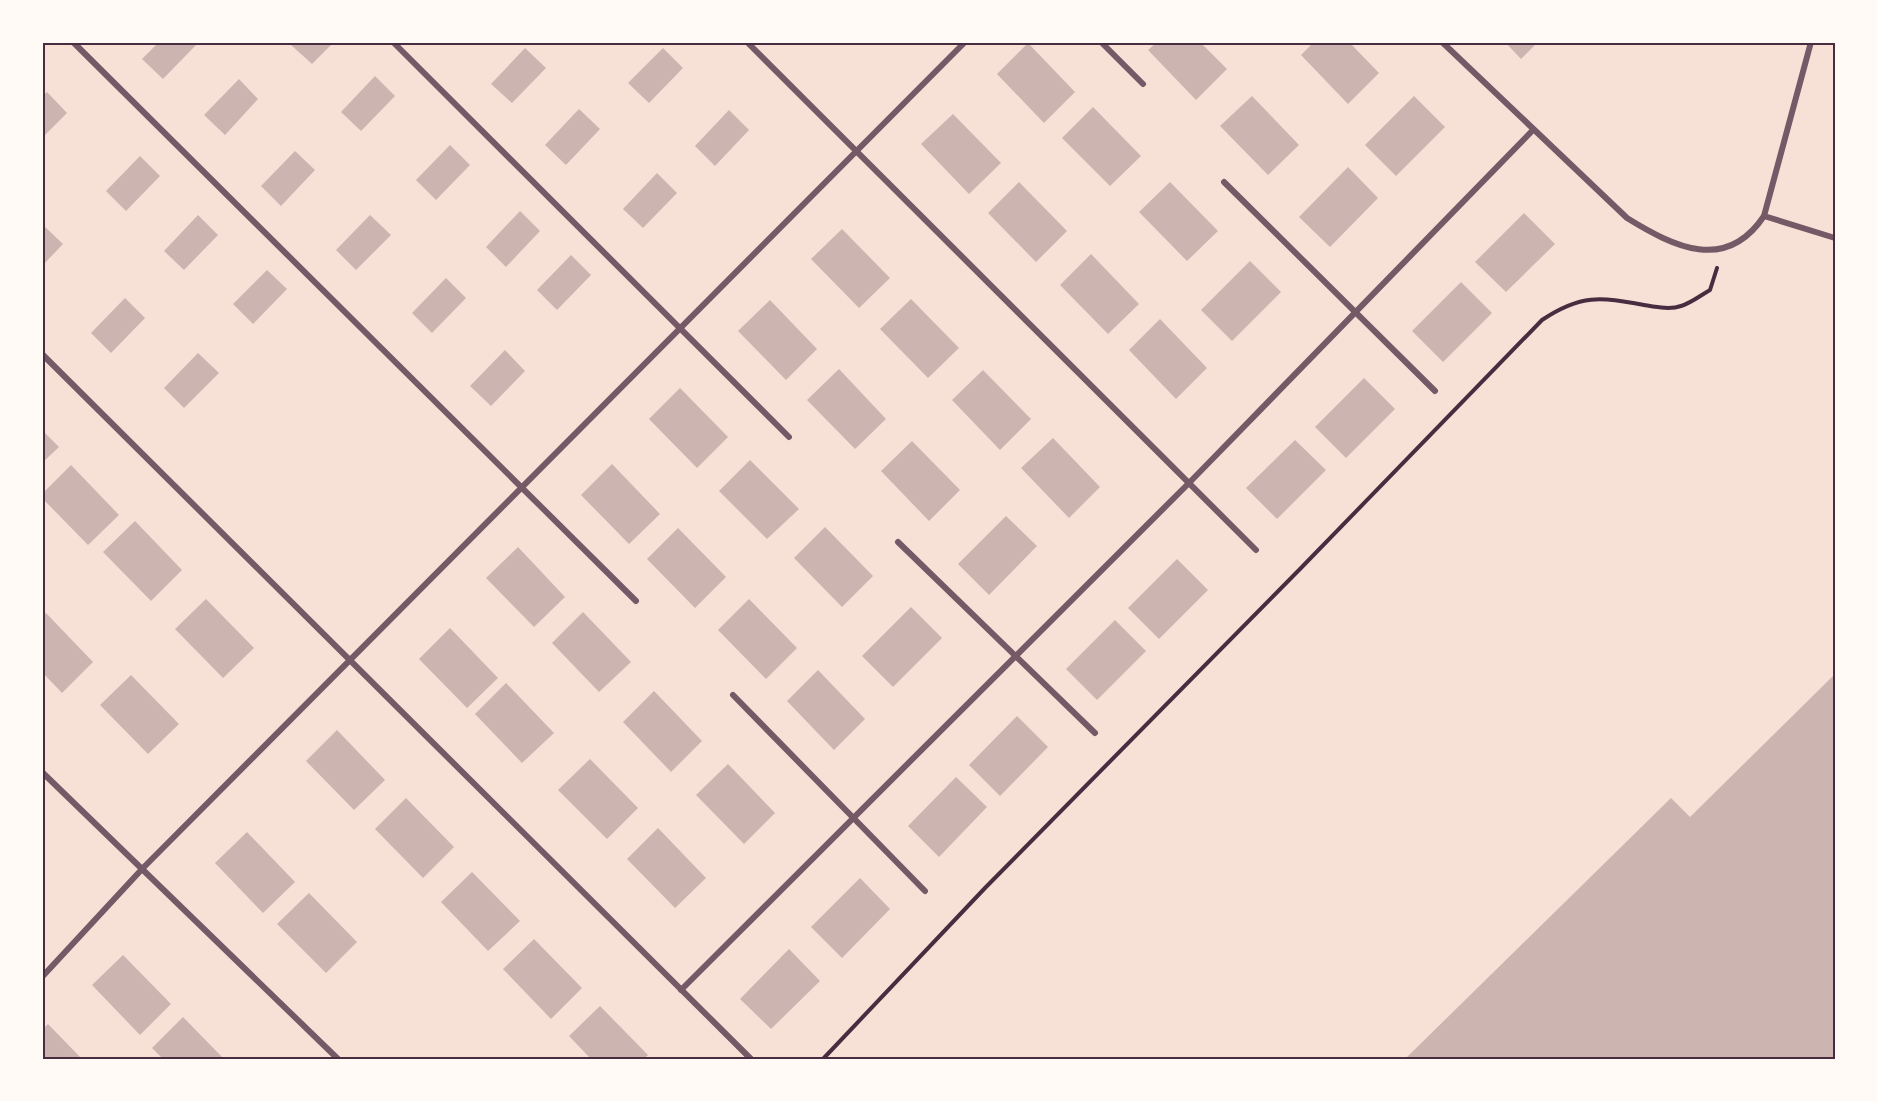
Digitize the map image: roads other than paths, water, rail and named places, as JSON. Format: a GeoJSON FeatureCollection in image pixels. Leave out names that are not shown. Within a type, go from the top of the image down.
{"type":"FeatureCollection","features":[{"type":"Feature","properties":{"kind":"street"},"geometry":{"type":"LineString","coordinates":[[73,42],[636,601]]}},
{"type":"Feature","properties":{"kind":"street"},"geometry":{"type":"LineString","coordinates":[[393,42],[789,437]]}},
{"type":"Feature","properties":{"kind":"street"},"geometry":{"type":"LineString","coordinates":[[747,42],[1256,550]]}},
{"type":"Feature","properties":{"kind":"street"},"geometry":{"type":"LineString","coordinates":[[42,977],[143,868],[964,42]]}},
{"type":"Feature","properties":{"kind":"street"},"geometry":{"type":"LineString","coordinates":[[1101,42],[1143,84]]}},
{"type":"Feature","properties":{"kind":"street"},"geometry":{"type":"LineString","coordinates":[[1442,42],[1627,218],[1656,235],[1691,248],[1710,251],[1734,245],[1756,228],[1764,216],[1811,42]]}},
{"type":"Feature","properties":{"kind":"street"},"geometry":{"type":"LineString","coordinates":[[681,990],[1189,483],[1533,130]]}},
{"type":"Feature","properties":{"kind":"street"},"geometry":{"type":"LineString","coordinates":[[1224,183],[1435,391]]}},
{"type":"Feature","properties":{"kind":"street"},"geometry":{"type":"LineString","coordinates":[[1764,216],[1835,238]]}},
{"type":"Feature","properties":{"kind":"street"},"geometry":{"type":"LineString","coordinates":[[42,354],[751,1059]]}},
{"type":"Feature","properties":{"kind":"street"},"geometry":{"type":"LineString","coordinates":[[898,542],[1095,734]]}},
{"type":"Feature","properties":{"kind":"street"},"geometry":{"type":"LineString","coordinates":[[733,695],[925,891]]}},
{"type":"Feature","properties":{"kind":"street"},"geometry":{"type":"LineString","coordinates":[[42,772],[338,1059]]}}]}
